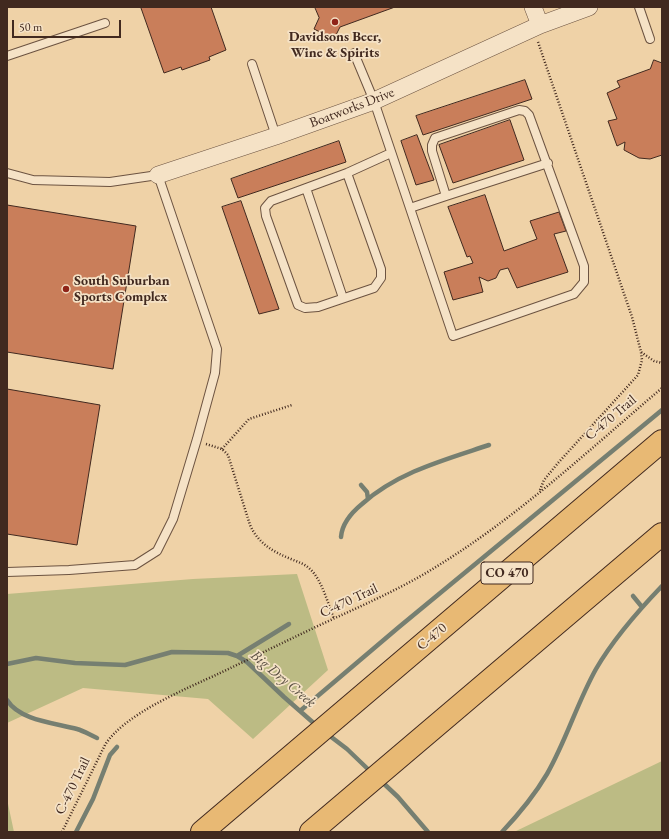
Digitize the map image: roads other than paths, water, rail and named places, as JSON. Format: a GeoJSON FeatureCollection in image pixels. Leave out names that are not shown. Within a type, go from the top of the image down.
{"type":"FeatureCollection","features":[{"type":"Feature","properties":{"kind":"highway","name":"C-470"},"geometry":{"type":"LineString","coordinates":[[202,832],[662,441]]}},
{"type":"Feature","properties":{"kind":"highway"},"geometry":{"type":"LineString","coordinates":[[318,826],[662,534]]}},
{"type":"Feature","properties":{"kind":"street"},"geometry":{"type":"LineString","coordinates":[[533,7],[540,25]]}},
{"type":"Feature","properties":{"kind":"street","name":"Boatworks Drive"},"geometry":{"type":"LineString","coordinates":[[158,175],[276,136],[374,101],[540,25],[590,7]]}},
{"type":"Feature","properties":{"kind":"lane"},"geometry":{"type":"LineString","coordinates":[[639,7],[650,39]]}},
{"type":"Feature","properties":{"kind":"lane"},"geometry":{"type":"LineString","coordinates":[[7,56],[105,23]]}},
{"type":"Feature","properties":{"kind":"lane"},"geometry":{"type":"LineString","coordinates":[[354,53],[374,101],[453,336],[574,294],[584,282],[584,266],[548,163],[529,115],[525,111],[519,110],[435,138],[432,145],[432,151],[446,196]]}},
{"type":"Feature","properties":{"kind":"lane"},"geometry":{"type":"LineString","coordinates":[[252,64],[276,136]]}},
{"type":"Feature","properties":{"kind":"lane"},"geometry":{"type":"LineString","coordinates":[[347,173],[381,269],[381,278],[374,288],[318,307],[305,308],[298,305],[266,216],[266,208],[271,202],[347,173],[391,152]]}},
{"type":"Feature","properties":{"kind":"lane"},"geometry":{"type":"LineString","coordinates":[[410,208],[548,163]]}},
{"type":"Feature","properties":{"kind":"lane"},"geometry":{"type":"LineString","coordinates":[[7,173],[33,180],[110,182],[158,175],[217,349],[215,373],[173,519],[157,551],[135,565],[69,570],[7,572]]}},
{"type":"Feature","properties":{"kind":"lane"},"geometry":{"type":"LineString","coordinates":[[306,188],[343,298]]}},
{"type":"Feature","properties":{"kind":"waterway"},"geometry":{"type":"LineString","coordinates":[[300,711],[399,627],[662,410]]}},
{"type":"Feature","properties":{"kind":"waterway"},"geometry":{"type":"LineString","coordinates":[[341,537],[343,527],[354,511],[391,483],[422,468],[489,445]]}},
{"type":"Feature","properties":{"kind":"waterway"},"geometry":{"type":"LineString","coordinates":[[361,485],[367,492],[368,499]]}},
{"type":"Feature","properties":{"kind":"waterway"},"geometry":{"type":"LineString","coordinates":[[502,832],[537,790],[547,774],[589,682],[610,647],[626,626],[662,586]]}},
{"type":"Feature","properties":{"kind":"waterway"},"geometry":{"type":"LineString","coordinates":[[633,596],[642,607]]}},
{"type":"Feature","properties":{"kind":"waterway"},"geometry":{"type":"LineString","coordinates":[[237,656],[289,624]]}},
{"type":"Feature","properties":{"kind":"waterway","name":"Big Dry Creek"},"geometry":{"type":"LineString","coordinates":[[7,664],[36,658],[75,663],[125,665],[172,652],[228,653],[247,662],[317,726]]}},
{"type":"Feature","properties":{"kind":"waterway"},"geometry":{"type":"LineString","coordinates":[[7,700],[20,713],[29,717],[77,729],[97,738]]}},
{"type":"Feature","properties":{"kind":"waterway","name":"Big Dry Creek"},"geometry":{"type":"LineString","coordinates":[[326,733],[347,749],[372,773]]}},
{"type":"Feature","properties":{"kind":"waterway"},"geometry":{"type":"LineString","coordinates":[[76,832],[93,799],[110,755],[117,747]]}},
{"type":"Feature","properties":{"kind":"waterway","name":"Big Dry Creek"},"geometry":{"type":"LineString","coordinates":[[380,780],[398,797],[428,832]]}},
{"type":"Feature","properties":{"kind":"place","name":"Davidsons Beer, Wine & Spirits"},"geometry":{"type":"Point","coordinates":[335,22]}},
{"type":"Feature","properties":{"kind":"place","name":"South Suburban Sports Complex"},"geometry":{"type":"Point","coordinates":[66,289]}}]}
